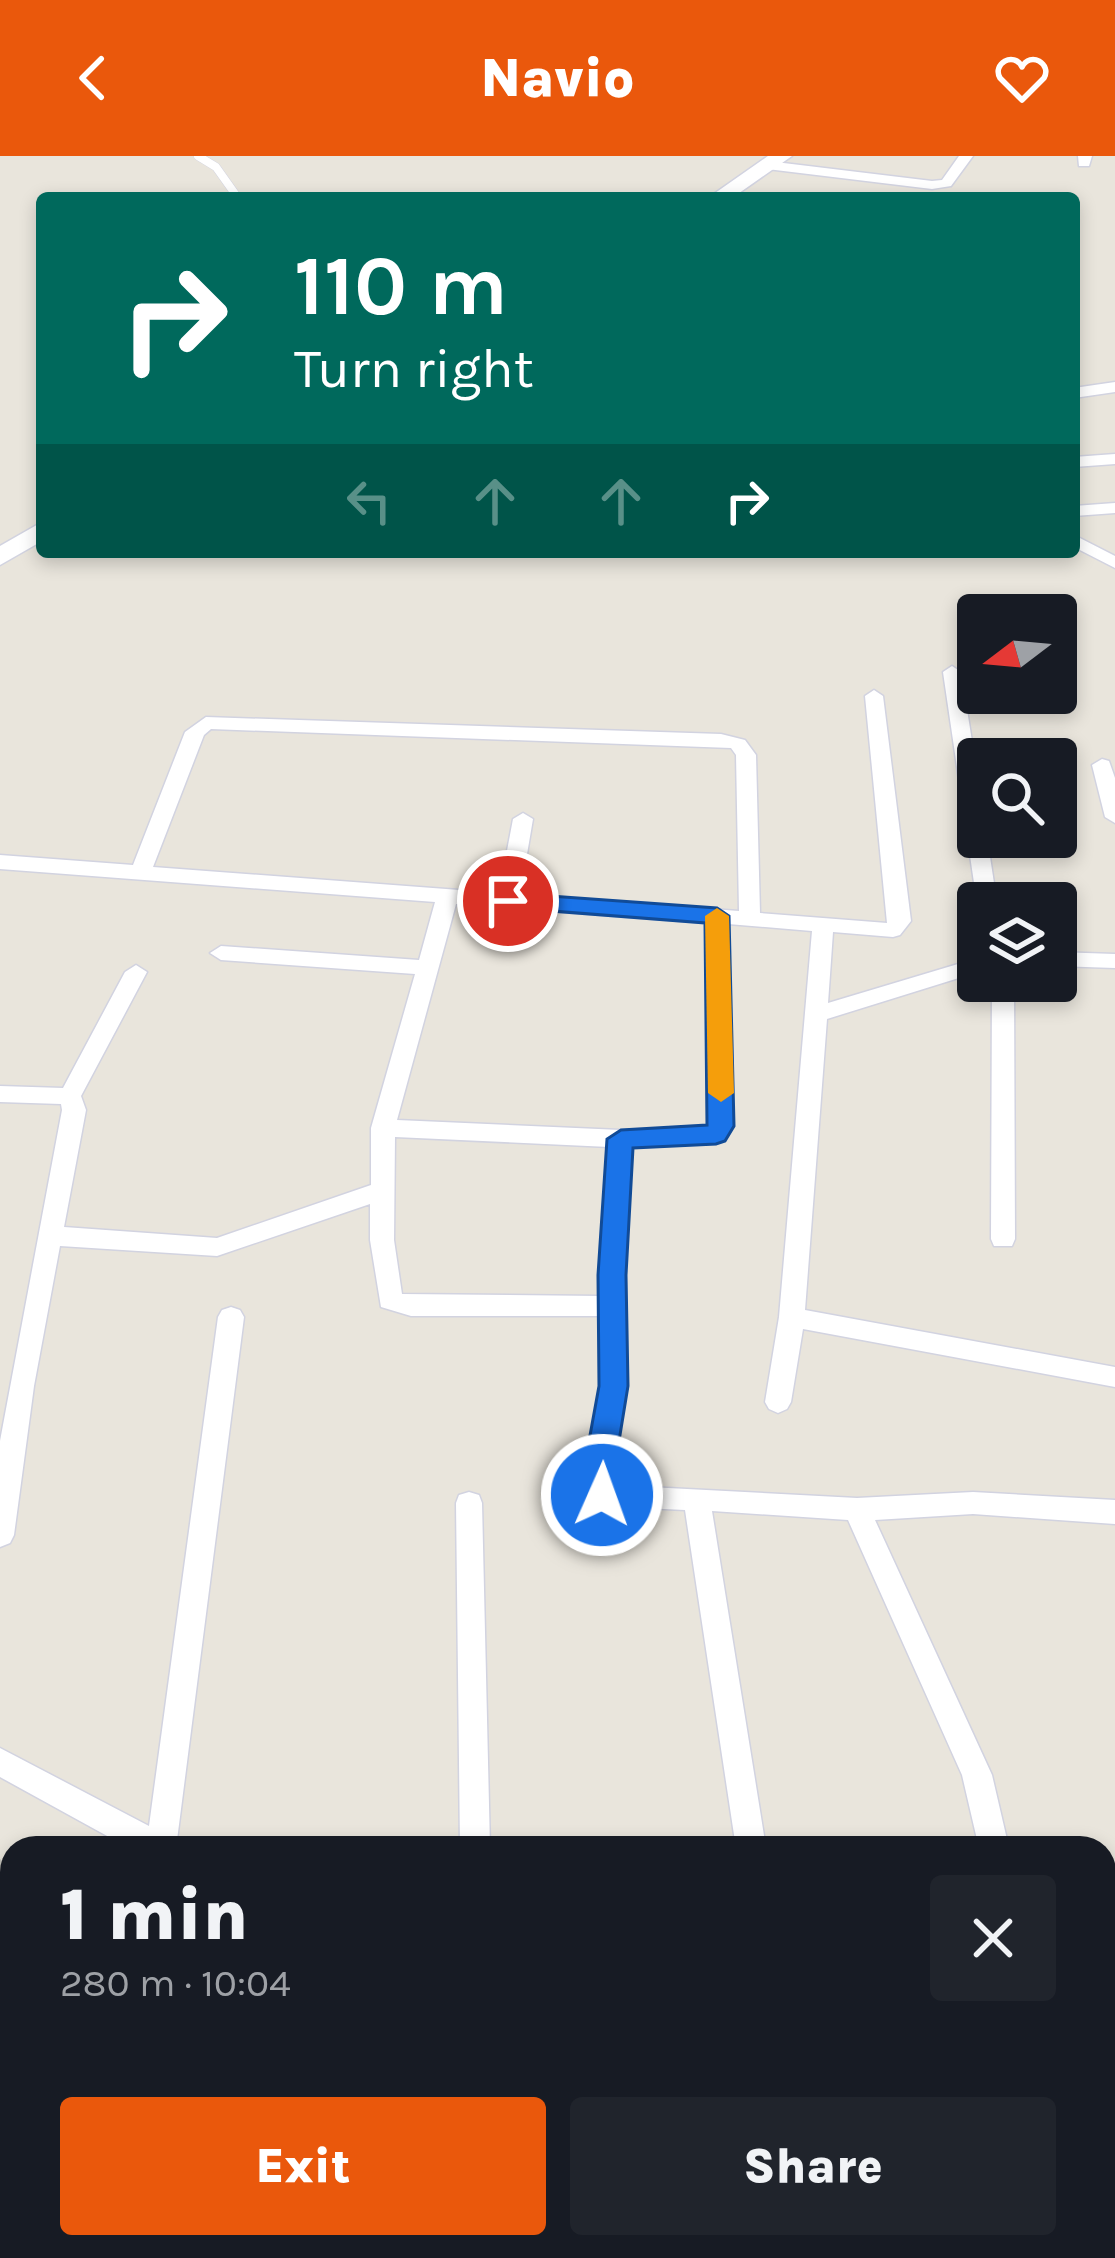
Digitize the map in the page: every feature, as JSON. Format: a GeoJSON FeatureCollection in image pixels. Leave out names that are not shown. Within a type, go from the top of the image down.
{"type":"FeatureCollection","features":[{"type":"Feature","properties":{"kind":"main road"},"geometry":{"type":"LineString","coordinates":[[727,192],[775,161]]}},
{"type":"Feature","properties":{"kind":"main road"},"geometry":{"type":"LineString","coordinates":[[0,557],[36,534]]}},
{"type":"Feature","properties":{"kind":"street"},"geometry":{"type":"LineString","coordinates":[[775,161],[939,184],[953,177],[966,156]]}},
{"type":"Feature","properties":{"kind":"street"},"geometry":{"type":"LineString","coordinates":[[1080,392],[1115,387]]}},
{"type":"Feature","properties":{"kind":"street"},"geometry":{"type":"LineString","coordinates":[[1080,462],[1115,459]]}},
{"type":"Feature","properties":{"kind":"street"},"geometry":{"type":"LineString","coordinates":[[1080,511],[1115,508]]}},
{"type":"Feature","properties":{"kind":"street"},"geometry":{"type":"LineString","coordinates":[[1080,543],[1115,563]]}},
{"type":"Feature","properties":{"kind":"street"},"geometry":{"type":"LineString","coordinates":[[952,672],[984,882]]}},
{"type":"Feature","properties":{"kind":"street"},"geometry":{"type":"LineString","coordinates":[[0,862],[893,930],[900,921],[874,696]]}},
{"type":"Feature","properties":{"kind":"street"},"geometry":{"type":"LineString","coordinates":[[140,875],[195,732],[206,723],[721,740],[738,744],[746,754],[750,918]]}},
{"type":"Feature","properties":{"kind":"street"},"geometry":{"type":"LineString","coordinates":[[1102,766],[1115,817]]}},
{"type":"Feature","properties":{"kind":"street"},"geometry":{"type":"LineString","coordinates":[[508,901],[523,819]]}},
{"type":"Feature","properties":{"kind":"street"},"geometry":{"type":"LineString","coordinates":[[447,897],[383,1127],[390,1300],[411,1306],[613,1306]]}},
{"type":"Feature","properties":{"kind":"street"},"geometry":{"type":"LineString","coordinates":[[383,1127],[621,1139],[716,1135],[721,1126],[717,916]]}},
{"type":"Feature","properties":{"kind":"street"},"geometry":{"type":"LineString","coordinates":[[778,1402],[792,1317],[820,1013],[823,923]]}},
{"type":"Feature","properties":{"kind":"street"},"geometry":{"type":"LineString","coordinates":[[221,953],[426,968]]}},
{"type":"Feature","properties":{"kind":"street"},"geometry":{"type":"LineString","coordinates":[[1077,960],[1115,961]]}},
{"type":"Feature","properties":{"kind":"street"},"geometry":{"type":"LineString","coordinates":[[820,1013],[957,971]]}},
{"type":"Feature","properties":{"kind":"street"},"geometry":{"type":"LineString","coordinates":[[0,1535],[10,1387],[52,1236],[74,1110],[70,1096],[136,972]]}},
{"type":"Feature","properties":{"kind":"street"},"geometry":{"type":"LineString","coordinates":[[1003,1002],[1004,1239]]}},
{"type":"Feature","properties":{"kind":"street"},"geometry":{"type":"LineString","coordinates":[[0,1094],[70,1096]]}},
{"type":"Feature","properties":{"kind":"street"},"geometry":{"type":"LineString","coordinates":[[621,1139],[614,1386],[597,1485],[602,1495],[857,1509],[973,1503],[1115,1512]]}},
{"type":"Feature","properties":{"kind":"street"},"geometry":{"type":"LineString","coordinates":[[52,1236],[217,1246],[383,1190]]}},
{"type":"Feature","properties":{"kind":"street"},"geometry":{"type":"LineString","coordinates":[[162,1836],[231,1317]]}},
{"type":"Feature","properties":{"kind":"street"},"geometry":{"type":"LineString","coordinates":[[792,1317],[1115,1377]]}},
{"type":"Feature","properties":{"kind":"street"},"geometry":{"type":"LineString","coordinates":[[697,1499],[749,1836]]}},
{"type":"Feature","properties":{"kind":"street"},"geometry":{"type":"LineString","coordinates":[[470,1503],[475,1836]]}},
{"type":"Feature","properties":{"kind":"street"},"geometry":{"type":"LineString","coordinates":[[857,1509],[976,1775],[991,1836]]}},
{"type":"Feature","properties":{"kind":"street"},"geometry":{"type":"LineString","coordinates":[[0,1762],[138,1836]]}},
{"type":"Feature","properties":{"kind":"lane"},"geometry":{"type":"LineString","coordinates":[[198,156],[218,170],[234,192]]}},
{"type":"Feature","properties":{"kind":"slow traffic"},"geometry":{"type":"LineString","coordinates":[[717,916],[721,1093]]}},
{"type":"Feature","properties":{"kind":"route"},"geometry":{"type":"LineString","coordinates":[[508,901],[717,916],[721,1126],[716,1135],[621,1139],[612,1275],[614,1386],[598,1461],[597,1485],[602,1495]]}}]}
